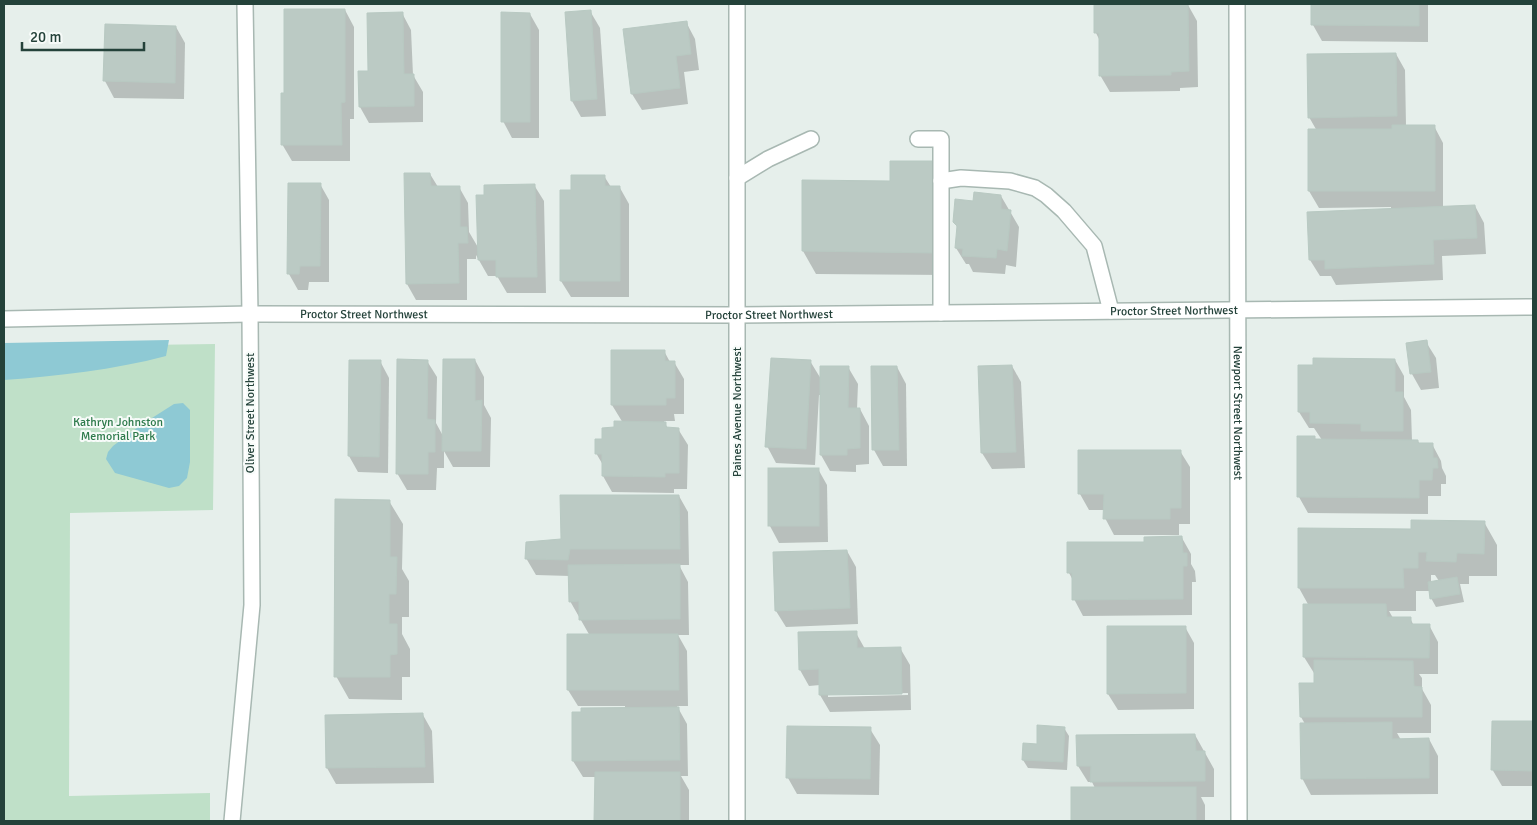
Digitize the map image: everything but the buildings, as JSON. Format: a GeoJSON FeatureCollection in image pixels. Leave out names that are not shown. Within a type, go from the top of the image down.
{"type":"FeatureCollection","features":[{"type":"Feature","properties":{"kind":"street","name":"Oliver Street Northwest"},"geometry":{"type":"LineString","coordinates":[[232,821],[252,605],[245,4]]}},
{"type":"Feature","properties":{"kind":"street","name":"Paines Avenue Northwest"},"geometry":{"type":"LineString","coordinates":[[737,4],[737,821]]}},
{"type":"Feature","properties":{"kind":"street","name":"Newport Street Northwest"},"geometry":{"type":"LineString","coordinates":[[1237,4],[1239,821]]}},
{"type":"Feature","properties":{"kind":"street"},"geometry":{"type":"LineString","coordinates":[[737,178],[768,159],[811,139]]}},
{"type":"Feature","properties":{"kind":"street"},"geometry":{"type":"LineString","coordinates":[[918,139],[941,139],[941,312]]}},
{"type":"Feature","properties":{"kind":"street"},"geometry":{"type":"LineString","coordinates":[[941,181],[961,178],[1010,181],[1036,188],[1046,195],[1064,211],[1094,246],[1111,311]]}},
{"type":"Feature","properties":{"kind":"street","name":"Proctor Street Northwest"},"geometry":{"type":"LineString","coordinates":[[4,319],[250,314],[737,315],[1533,307]]}},
{"type":"Feature","properties":{"kind":"green space","name":"Kathryn Johnston Memorial Park"},"geometry":{"type":"Polygon","coordinates":[[[215,344],[213,510],[70,513],[69,796],[210,793],[210,821],[4,821],[4,347],[215,344]]]}},
{"type":"Feature","properties":{"kind":"water"},"geometry":{"type":"Polygon","coordinates":[[[169,340],[166,356],[146,361],[85,372],[4,380],[4,343],[169,340]]]}},
{"type":"Feature","properties":{"kind":"water"},"geometry":{"type":"Polygon","coordinates":[[[183,403],[190,410],[190,462],[187,478],[179,486],[169,488],[115,473],[106,459],[108,452],[113,446],[174,404],[183,403]]]}}]}
